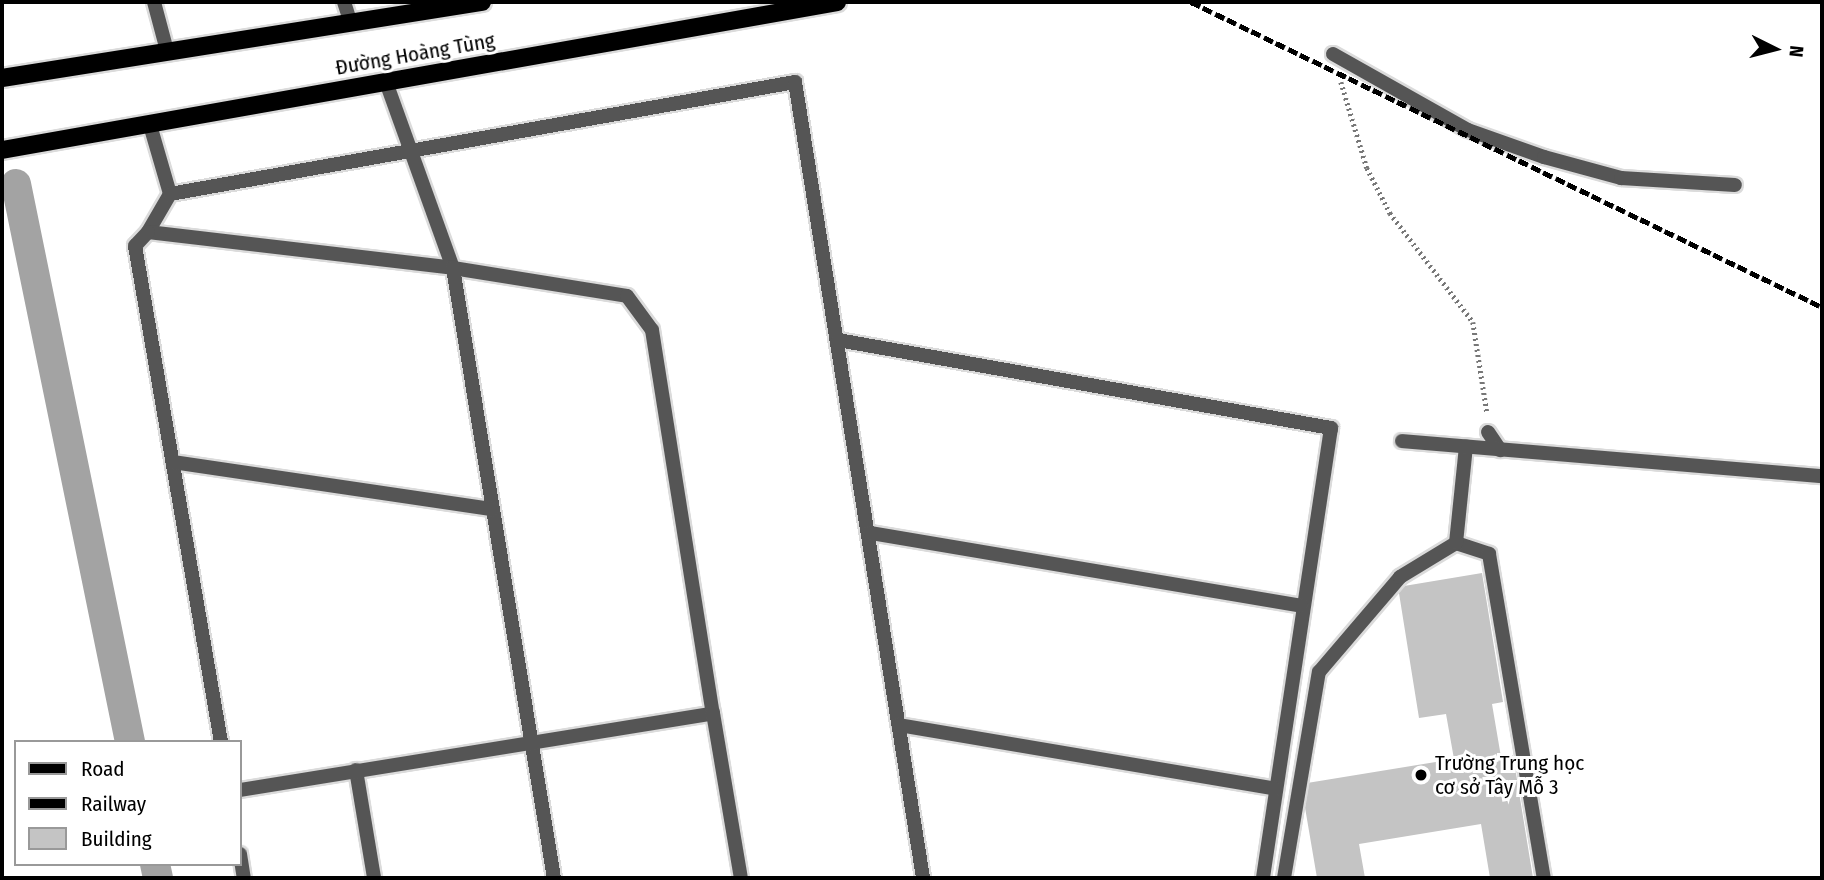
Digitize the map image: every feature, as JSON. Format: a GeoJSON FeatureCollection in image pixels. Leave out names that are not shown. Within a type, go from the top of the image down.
{"type":"FeatureCollection","features":[{"type":"Feature","properties":{"kind":"main road","name":"Đường Hoàng Tùng"},"geometry":{"type":"LineString","coordinates":[[2,78],[482,2]]}},
{"type":"Feature","properties":{"kind":"main road","name":"Đường Hoàng Tùng"},"geometry":{"type":"LineString","coordinates":[[2,150],[837,2]]}},
{"type":"Feature","properties":{"kind":"street"},"geometry":{"type":"LineString","coordinates":[[154,2],[167,51]]}},
{"type":"Feature","properties":{"kind":"street"},"geometry":{"type":"LineString","coordinates":[[344,2],[351,23]]}},
{"type":"Feature","properties":{"kind":"street"},"geometry":{"type":"LineString","coordinates":[[1333,54],[1468,130],[1544,157],[1621,178],[1735,185]]}},
{"type":"Feature","properties":{"kind":"street"},"geometry":{"type":"LineString","coordinates":[[386,82],[453,268],[554,878]]}},
{"type":"Feature","properties":{"kind":"street"},"geometry":{"type":"LineString","coordinates":[[170,194],[795,82],[871,533],[923,878]]}},
{"type":"Feature","properties":{"kind":"street"},"geometry":{"type":"LineString","coordinates":[[150,125],[170,194],[148,232],[135,246],[221,740]]}},
{"type":"Feature","properties":{"kind":"street"},"geometry":{"type":"LineString","coordinates":[[148,232],[453,268],[627,296],[652,330],[741,878]]}},
{"type":"Feature","properties":{"kind":"street"},"geometry":{"type":"LineString","coordinates":[[838,340],[1331,428],[1301,606],[1263,878]]}},
{"type":"Feature","properties":{"kind":"street"},"geometry":{"type":"LineString","coordinates":[[1488,432],[1500,450]]}},
{"type":"Feature","properties":{"kind":"street"},"geometry":{"type":"LineString","coordinates":[[1402,441],[1822,477]]}},
{"type":"Feature","properties":{"kind":"street"},"geometry":{"type":"LineString","coordinates":[[1456,543],[1466,447]]}},
{"type":"Feature","properties":{"kind":"street"},"geometry":{"type":"LineString","coordinates":[[173,462],[493,509]]}},
{"type":"Feature","properties":{"kind":"street"},"geometry":{"type":"LineString","coordinates":[[871,533],[1301,606]]}},
{"type":"Feature","properties":{"kind":"street"},"geometry":{"type":"LineString","coordinates":[[1284,878],[1319,672],[1400,578],[1456,543]]}},
{"type":"Feature","properties":{"kind":"street"},"geometry":{"type":"LineString","coordinates":[[1456,543],[1489,554],[1544,878]]}},
{"type":"Feature","properties":{"kind":"street"},"geometry":{"type":"LineString","coordinates":[[242,790],[713,713]]}},
{"type":"Feature","properties":{"kind":"street"},"geometry":{"type":"LineString","coordinates":[[899,725],[1276,789]]}},
{"type":"Feature","properties":{"kind":"street"},"geometry":{"type":"LineString","coordinates":[[356,770],[374,878]]}},
{"type":"Feature","properties":{"kind":"path"},"geometry":{"type":"LineString","coordinates":[[1338,75],[1367,168],[1390,213],[1473,323],[1487,387],[1488,432]]}},
{"type":"Feature","properties":{"kind":"building"},"geometry":{"type":"Polygon","coordinates":[[[1482,573],[1503,702],[1492,704],[1501,757],[1513,755],[1533,878],[1490,878],[1481,824],[1359,844],[1365,878],[1317,878],[1301,784],[1454,759],[1446,714],[1419,718],[1398,587],[1482,573]]]}},
{"type":"Feature","properties":{"kind":"waterway"},"geometry":{"type":"LineString","coordinates":[[16,184],[130,740]]}},
{"type":"Feature","properties":{"kind":"waterway"},"geometry":{"type":"LineString","coordinates":[[155,866],[158,878]]}},
{"type":"Feature","properties":{"kind":"railway"},"geometry":{"type":"LineString","coordinates":[[1191,2],[1822,307]]}},
{"type":"Feature","properties":{"kind":"place","name":"Trường Trung học cơ sở Tây Mỗ 3"},"geometry":{"type":"Point","coordinates":[1421,775]}}]}
